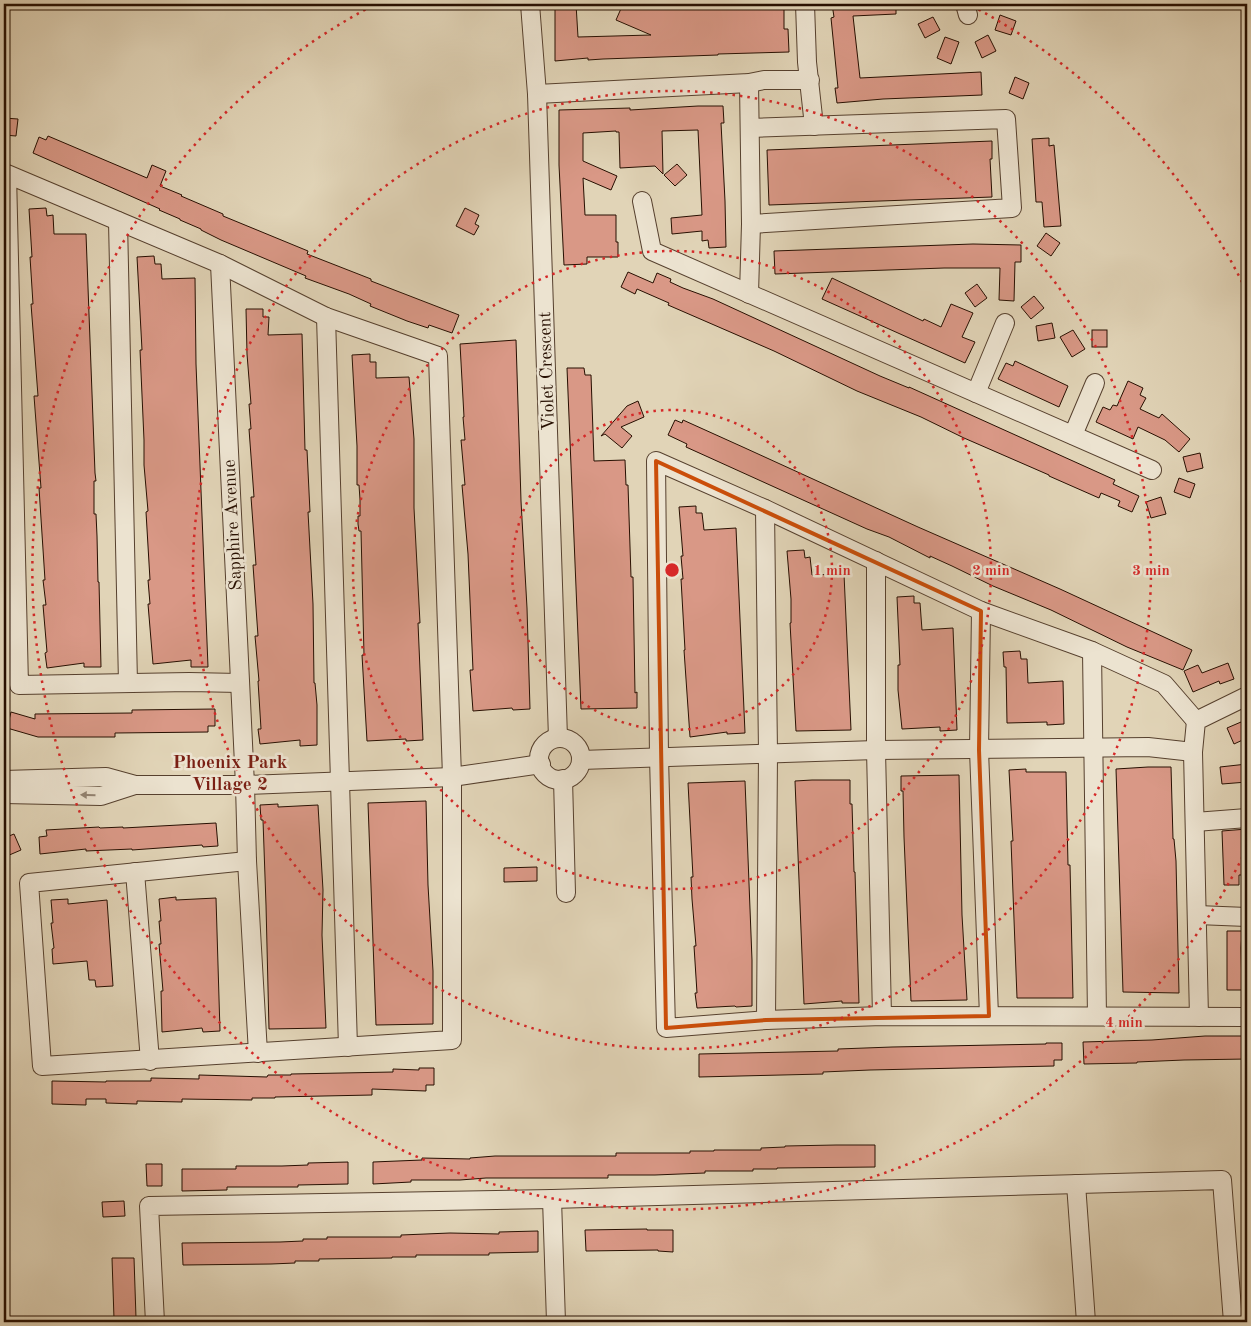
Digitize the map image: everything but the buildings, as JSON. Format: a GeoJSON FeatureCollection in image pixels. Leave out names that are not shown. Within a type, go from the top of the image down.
{"type":"FeatureCollection","features":[{"type":"Feature","properties":{"kind":"street","name":"Violet Crescent"},"geometry":{"type":"LineString","coordinates":[[530,4],[537,94],[558,738]]}},
{"type":"Feature","properties":{"kind":"street"},"geometry":{"type":"LineString","coordinates":[[805,4],[807,62],[814,126]]}},
{"type":"Feature","properties":{"kind":"street"},"geometry":{"type":"LineString","coordinates":[[537,94],[749,83],[764,80],[810,80]]}},
{"type":"Feature","properties":{"kind":"street"},"geometry":{"type":"LineString","coordinates":[[749,83],[751,224],[749,294]]}},
{"type":"Feature","properties":{"kind":"street"},"geometry":{"type":"LineString","coordinates":[[750,128],[1006,119],[1012,208],[751,224]]}},
{"type":"Feature","properties":{"kind":"street"},"geometry":{"type":"LineString","coordinates":[[240,684],[189,682],[19,685],[7,174],[220,264],[326,317],[438,356],[452,777],[452,1040],[42,1066],[29,883],[247,861]]}},
{"type":"Feature","properties":{"kind":"street"},"geometry":{"type":"LineString","coordinates":[[642,201],[652,251],[1152,470]]}},
{"type":"Feature","properties":{"kind":"street"},"geometry":{"type":"LineString","coordinates":[[118,221],[128,683]]}},
{"type":"Feature","properties":{"kind":"street","name":"Sapphire Avenue"},"geometry":{"type":"LineString","coordinates":[[220,264],[247,861],[258,1053]]}},
{"type":"Feature","properties":{"kind":"street"},"geometry":{"type":"LineString","coordinates":[[326,317],[348,1047]]}},
{"type":"Feature","properties":{"kind":"street"},"geometry":{"type":"LineString","coordinates":[[976,393],[1005,324]]}},
{"type":"Feature","properties":{"kind":"street"},"geometry":{"type":"LineString","coordinates":[[1073,436],[1095,383]]}},
{"type":"Feature","properties":{"kind":"street"},"geometry":{"type":"LineString","coordinates":[[1199,1017],[1193,752],[1196,721],[1164,684],[1092,651],[981,611],[765,509],[656,461],[659,757],[666,1028],[766,1020],[882,1016],[1097,1016],[1199,1017],[1247,1017]]}},
{"type":"Feature","properties":{"kind":"street"},"geometry":{"type":"LineString","coordinates":[[765,509],[768,753],[766,1020]]}},
{"type":"Feature","properties":{"kind":"street"},"geometry":{"type":"LineString","coordinates":[[876,561],[876,750],[882,1016]]}},
{"type":"Feature","properties":{"kind":"street"},"geometry":{"type":"LineString","coordinates":[[981,611],[979,750],[989,1016]]}},
{"type":"Feature","properties":{"kind":"street"},"geometry":{"type":"LineString","coordinates":[[1092,651],[1097,1016]]}},
{"type":"Feature","properties":{"kind":"street"},"geometry":{"type":"LineString","coordinates":[[1196,721],[1247,696]]}},
{"type":"Feature","properties":{"kind":"street"},"geometry":{"type":"LineString","coordinates":[[566,738],[577,746],[581,760],[580,767],[576,773],[570,778],[563,779],[549,776],[539,758],[542,750],[551,740],[566,738]]}},
{"type":"Feature","properties":{"kind":"street"},"geometry":{"type":"LineString","coordinates":[[581,760],[876,750],[1148,747],[1193,752]]}},
{"type":"Feature","properties":{"kind":"street"},"geometry":{"type":"LineString","coordinates":[[4,780],[106,777],[135,785],[245,786],[452,777],[541,764]]}},
{"type":"Feature","properties":{"kind":"street"},"geometry":{"type":"LineString","coordinates":[[563,779],[566,893]]}},
{"type":"Feature","properties":{"kind":"street"},"geometry":{"type":"LineString","coordinates":[[4,794],[101,796],[135,785]]}},
{"type":"Feature","properties":{"kind":"street"},"geometry":{"type":"LineString","coordinates":[[1195,822],[1247,818]]}},
{"type":"Feature","properties":{"kind":"street"},"geometry":{"type":"LineString","coordinates":[[135,872],[150,1060]]}},
{"type":"Feature","properties":{"kind":"street"},"geometry":{"type":"LineString","coordinates":[[1196,915],[1247,917]]}},
{"type":"Feature","properties":{"kind":"street"},"geometry":{"type":"LineString","coordinates":[[155,1322],[149,1206],[552,1200],[1222,1180],[1233,1322]]}},
{"type":"Feature","properties":{"kind":"street"},"geometry":{"type":"LineString","coordinates":[[1076,1184],[1086,1322]]}},
{"type":"Feature","properties":{"kind":"street"},"geometry":{"type":"LineString","coordinates":[[552,1200],[556,1322]]}},
{"type":"Feature","properties":{"kind":"highlighted area"},"geometry":{"type":"Polygon","coordinates":[[[656,461],[981,611],[979,750],[989,1016],[766,1020],[666,1028],[656,461]]]}},
{"type":"Feature","properties":{"kind":"district","name":"Phoenix Park Village 2"},"geometry":{"type":"Point","coordinates":[230,772]}}]}
